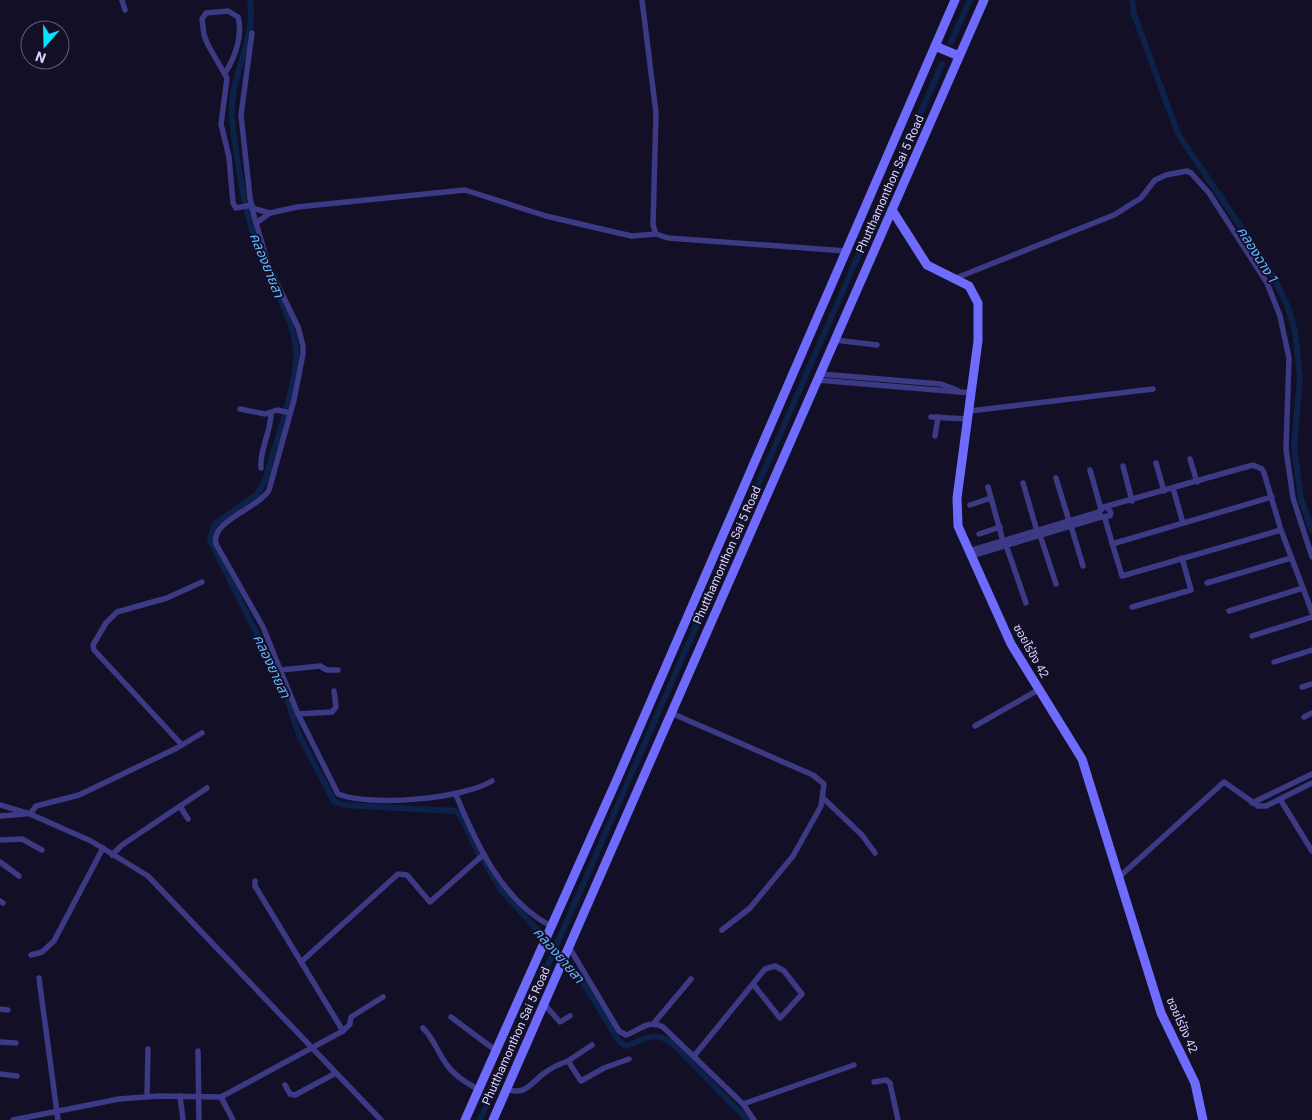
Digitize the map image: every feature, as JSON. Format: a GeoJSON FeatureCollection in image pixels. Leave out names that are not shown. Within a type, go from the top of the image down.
{"type":"FeatureCollection","features":[{"type":"Feature","properties":{"kind":"main road","name":"Phutthamonthon Sai 5 Road"},"geometry":{"type":"LineString","coordinates":[[465,1120],[955,0]]}},
{"type":"Feature","properties":{"kind":"main road","name":"Phutthamonthon Sai 5 Road"},"geometry":{"type":"LineString","coordinates":[[493,1120],[984,0]]}},
{"type":"Feature","properties":{"kind":"main road"},"geometry":{"type":"LineString","coordinates":[[935,46],[959,56]]}},
{"type":"Feature","properties":{"kind":"main road","name":"ซอยไร่ขิง 42"},"geometry":{"type":"LineString","coordinates":[[892,210],[927,265],[956,278],[969,286],[974,293],[979,312],[978,341],[956,510],[958,526],[1011,644],[1019,654],[1038,690],[1082,759],[1161,1012],[1195,1083],[1203,1120]]}},
{"type":"Feature","properties":{"kind":"street"},"geometry":{"type":"LineString","coordinates":[[122,0],[125,10]]}},
{"type":"Feature","properties":{"kind":"street"},"geometry":{"type":"LineString","coordinates":[[642,0],[655,100],[653,225],[656,234]]}},
{"type":"Feature","properties":{"kind":"street"},"geometry":{"type":"LineString","coordinates":[[226,73],[234,58],[240,24],[238,17],[228,11],[206,13],[202,19],[204,35],[226,73],[227,86],[221,124],[229,157],[233,203],[234,206],[239,208],[251,206],[270,212]]}},
{"type":"Feature","properties":{"kind":"street"},"geometry":{"type":"LineString","coordinates":[[252,33],[241,115],[251,206],[269,267],[298,327],[304,346],[266,495],[220,528],[215,539],[221,554],[263,627],[298,714],[338,794],[383,800],[456,795],[492,781]]}},
{"type":"Feature","properties":{"kind":"street"},"geometry":{"type":"LineString","coordinates":[[956,278],[1114,215],[1141,198],[1155,180],[1166,175],[1185,171],[1191,173],[1209,193],[1267,283],[1280,316],[1289,358],[1286,449],[1293,498],[1312,557]]}},
{"type":"Feature","properties":{"kind":"street"},"geometry":{"type":"LineString","coordinates":[[256,223],[270,212],[297,207],[465,190],[546,216],[632,236],[656,234],[668,238],[846,251]]}},
{"type":"Feature","properties":{"kind":"street"},"geometry":{"type":"LineString","coordinates":[[835,340],[877,345]]}},
{"type":"Feature","properties":{"kind":"street"},"geometry":{"type":"LineString","coordinates":[[818,377],[941,384],[958,392],[972,393]]}},
{"type":"Feature","properties":{"kind":"street"},"geometry":{"type":"LineString","coordinates":[[931,417],[969,415],[1153,389]]}},
{"type":"Feature","properties":{"kind":"street"},"geometry":{"type":"LineString","coordinates":[[240,409],[288,413]]}},
{"type":"Feature","properties":{"kind":"street"},"geometry":{"type":"LineString","coordinates":[[261,468],[260,457],[274,412]]}},
{"type":"Feature","properties":{"kind":"street"},"geometry":{"type":"LineString","coordinates":[[935,436],[938,417]]}},
{"type":"Feature","properties":{"kind":"street"},"geometry":{"type":"LineString","coordinates":[[1190,459],[1197,482]]}},
{"type":"Feature","properties":{"kind":"street"},"geometry":{"type":"LineString","coordinates":[[1156,463],[1164,491]]}},
{"type":"Feature","properties":{"kind":"street"},"geometry":{"type":"LineString","coordinates":[[1102,514],[1108,508],[1253,465],[1262,469],[1281,530],[1312,612]]}},
{"type":"Feature","properties":{"kind":"street"},"geometry":{"type":"LineString","coordinates":[[1123,466],[1132,501]]}},
{"type":"Feature","properties":{"kind":"street"},"geometry":{"type":"LineString","coordinates":[[1090,470],[1122,576],[1281,530]]}},
{"type":"Feature","properties":{"kind":"street"},"geometry":{"type":"LineString","coordinates":[[1056,478],[1083,566]]}},
{"type":"Feature","properties":{"kind":"street"},"geometry":{"type":"LineString","coordinates":[[1023,483],[1056,584]]}},
{"type":"Feature","properties":{"kind":"street"},"geometry":{"type":"LineString","coordinates":[[988,487],[1026,603]]}},
{"type":"Feature","properties":{"kind":"street"},"geometry":{"type":"LineString","coordinates":[[1173,488],[1183,524]]}},
{"type":"Feature","properties":{"kind":"street"},"geometry":{"type":"LineString","coordinates":[[970,505],[992,498]]}},
{"type":"Feature","properties":{"kind":"street"},"geometry":{"type":"LineString","coordinates":[[1112,544],[1272,498]]}},
{"type":"Feature","properties":{"kind":"street"},"geometry":{"type":"LineString","coordinates":[[970,553],[1102,514],[1111,515],[1108,508]]}},
{"type":"Feature","properties":{"kind":"street"},"geometry":{"type":"LineString","coordinates":[[979,534],[1000,527]]}},
{"type":"Feature","properties":{"kind":"street"},"geometry":{"type":"LineString","coordinates":[[1132,607],[1192,590],[1182,558]]}},
{"type":"Feature","properties":{"kind":"street"},"geometry":{"type":"LineString","coordinates":[[1207,583],[1291,558]]}},
{"type":"Feature","properties":{"kind":"street"},"geometry":{"type":"LineString","coordinates":[[182,745],[94,650],[93,645],[106,623],[117,612],[168,598],[202,582]]}},
{"type":"Feature","properties":{"kind":"street"},"geometry":{"type":"LineString","coordinates":[[1229,611],[1303,588]]}},
{"type":"Feature","properties":{"kind":"street"},"geometry":{"type":"LineString","coordinates":[[1252,636],[1312,617]]}},
{"type":"Feature","properties":{"kind":"street"},"geometry":{"type":"LineString","coordinates":[[1274,662],[1312,650]]}},
{"type":"Feature","properties":{"kind":"street"},"geometry":{"type":"LineString","coordinates":[[281,670],[320,666],[327,670],[338,670]]}},
{"type":"Feature","properties":{"kind":"street"},"geometry":{"type":"LineString","coordinates":[[1302,687],[1312,684]]}},
{"type":"Feature","properties":{"kind":"street"},"geometry":{"type":"LineString","coordinates":[[975,726],[1038,690]]}},
{"type":"Feature","properties":{"kind":"street"},"geometry":{"type":"LineString","coordinates":[[298,714],[332,712],[336,707],[334,691]]}},
{"type":"Feature","properties":{"kind":"street"},"geometry":{"type":"LineString","coordinates":[[671,713],[813,775],[824,784],[821,806],[792,856],[750,908],[733,919],[722,930]]}},
{"type":"Feature","properties":{"kind":"street"},"geometry":{"type":"LineString","coordinates":[[1304,717],[1312,713]]}},
{"type":"Feature","properties":{"kind":"street"},"geometry":{"type":"LineString","coordinates":[[2,817],[29,814],[36,806],[79,795],[182,745],[202,733]]}},
{"type":"Feature","properties":{"kind":"street"},"geometry":{"type":"LineString","coordinates":[[1252,803],[1312,774]]}},
{"type":"Feature","properties":{"kind":"street"},"geometry":{"type":"LineString","coordinates":[[1118,878],[1221,782],[1228,783],[1252,803],[1262,806],[1312,783]]}},
{"type":"Feature","properties":{"kind":"street"},"geometry":{"type":"LineString","coordinates":[[112,855],[122,845],[207,788]]}},
{"type":"Feature","properties":{"kind":"street"},"geometry":{"type":"LineString","coordinates":[[456,795],[483,854],[500,879],[520,902],[550,928]]}},
{"type":"Feature","properties":{"kind":"street"},"geometry":{"type":"LineString","coordinates":[[823,798],[862,835],[875,853]]}},
{"type":"Feature","properties":{"kind":"street"},"geometry":{"type":"LineString","coordinates":[[1280,799],[1312,851]]}},
{"type":"Feature","properties":{"kind":"street"},"geometry":{"type":"LineString","coordinates":[[0,805],[29,814],[103,848],[148,876],[381,1120]]}},
{"type":"Feature","properties":{"kind":"street"},"geometry":{"type":"LineString","coordinates":[[180,806],[188,819]]}},
{"type":"Feature","properties":{"kind":"street"},"geometry":{"type":"LineString","coordinates":[[0,840],[22,839],[42,850]]}},
{"type":"Feature","properties":{"kind":"street"},"geometry":{"type":"LineString","coordinates":[[31,955],[42,952],[54,941],[103,848]]}},
{"type":"Feature","properties":{"kind":"street"},"geometry":{"type":"LineString","coordinates":[[301,962],[398,874],[407,875],[430,902],[483,854]]}},
{"type":"Feature","properties":{"kind":"street"},"geometry":{"type":"LineString","coordinates":[[0,862],[19,876]]}},
{"type":"Feature","properties":{"kind":"street"},"geometry":{"type":"LineString","coordinates":[[254,881],[254,886],[343,1031]]}},
{"type":"Feature","properties":{"kind":"street"},"geometry":{"type":"LineString","coordinates":[[568,948],[619,1031],[626,1035],[654,1023],[692,979]]}},
{"type":"Feature","properties":{"kind":"street"},"geometry":{"type":"LineString","coordinates":[[694,1056],[764,969],[775,966],[784,971],[802,994],[780,1018],[753,984]]}},
{"type":"Feature","properties":{"kind":"street"},"geometry":{"type":"LineString","coordinates":[[39,978],[58,1120]]}},
{"type":"Feature","properties":{"kind":"street"},"geometry":{"type":"LineString","coordinates":[[13,1120],[119,1099],[147,1096],[221,1098],[314,1049],[343,1031],[350,1024],[351,1017],[383,996]]}},
{"type":"Feature","properties":{"kind":"street"},"geometry":{"type":"LineString","coordinates":[[544,1004],[560,1022],[570,1016]]}},
{"type":"Feature","properties":{"kind":"street"},"geometry":{"type":"LineString","coordinates":[[0,1009],[8,1010]]}},
{"type":"Feature","properties":{"kind":"street"},"geometry":{"type":"LineString","coordinates":[[451,1016],[495,1050]]}},
{"type":"Feature","properties":{"kind":"street"},"geometry":{"type":"LineString","coordinates":[[654,1023],[671,1032],[743,1104],[754,1120]]}},
{"type":"Feature","properties":{"kind":"street"},"geometry":{"type":"LineString","coordinates":[[423,1028],[431,1036],[447,1066],[456,1075],[479,1090]]}},
{"type":"Feature","properties":{"kind":"street"},"geometry":{"type":"LineString","coordinates":[[0,1042],[16,1043]]}},
{"type":"Feature","properties":{"kind":"street"},"geometry":{"type":"LineString","coordinates":[[506,1090],[520,1092],[531,1087],[542,1074],[568,1061],[592,1045]]}},
{"type":"Feature","properties":{"kind":"street"},"geometry":{"type":"LineString","coordinates":[[147,1096],[148,1049]]}},
{"type":"Feature","properties":{"kind":"street"},"geometry":{"type":"LineString","coordinates":[[198,1051],[199,1120]]}},
{"type":"Feature","properties":{"kind":"street"},"geometry":{"type":"LineString","coordinates":[[568,1061],[582,1081],[604,1068],[629,1059]]}},
{"type":"Feature","properties":{"kind":"street"},"geometry":{"type":"LineString","coordinates":[[743,1104],[854,1065]]}},
{"type":"Feature","properties":{"kind":"street"},"geometry":{"type":"LineString","coordinates":[[285,1085],[290,1094],[295,1095],[336,1073]]}},
{"type":"Feature","properties":{"kind":"street"},"geometry":{"type":"LineString","coordinates":[[0,1074],[17,1076]]}},
{"type":"Feature","properties":{"kind":"street"},"geometry":{"type":"LineString","coordinates":[[874,1082],[886,1080],[890,1083],[898,1120]]}},
{"type":"Feature","properties":{"kind":"street"},"geometry":{"type":"LineString","coordinates":[[180,1096],[183,1120]]}},
{"type":"Feature","properties":{"kind":"street"},"geometry":{"type":"LineString","coordinates":[[221,1098],[233,1120]]}},
{"type":"Feature","properties":{"kind":"waterway","name":"คลองยายสา"},"geometry":{"type":"LineString","coordinates":[[250,0],[250,30],[234,89],[232,104],[234,136],[249,221],[259,253],[290,324],[294,336],[296,362],[290,396],[265,481],[257,494],[215,524],[210,540],[283,686],[299,735],[334,801],[343,805],[455,811],[460,815],[478,852],[501,890],[579,976],[619,1041],[626,1046],[653,1037],[670,1041],[748,1120]]}},
{"type":"Feature","properties":{"kind":"waterway"},"geometry":{"type":"LineString","coordinates":[[951,42],[970,0]]}},
{"type":"Feature","properties":{"kind":"waterway","name":"คลองฉาง 1"},"geometry":{"type":"LineString","coordinates":[[1132,0],[1134,14],[1178,134],[1270,270],[1287,305],[1295,331],[1300,378],[1294,446],[1301,499],[1312,531]]}},
{"type":"Feature","properties":{"kind":"waterway"},"geometry":{"type":"LineString","coordinates":[[480,1120],[942,64]]}}]}
